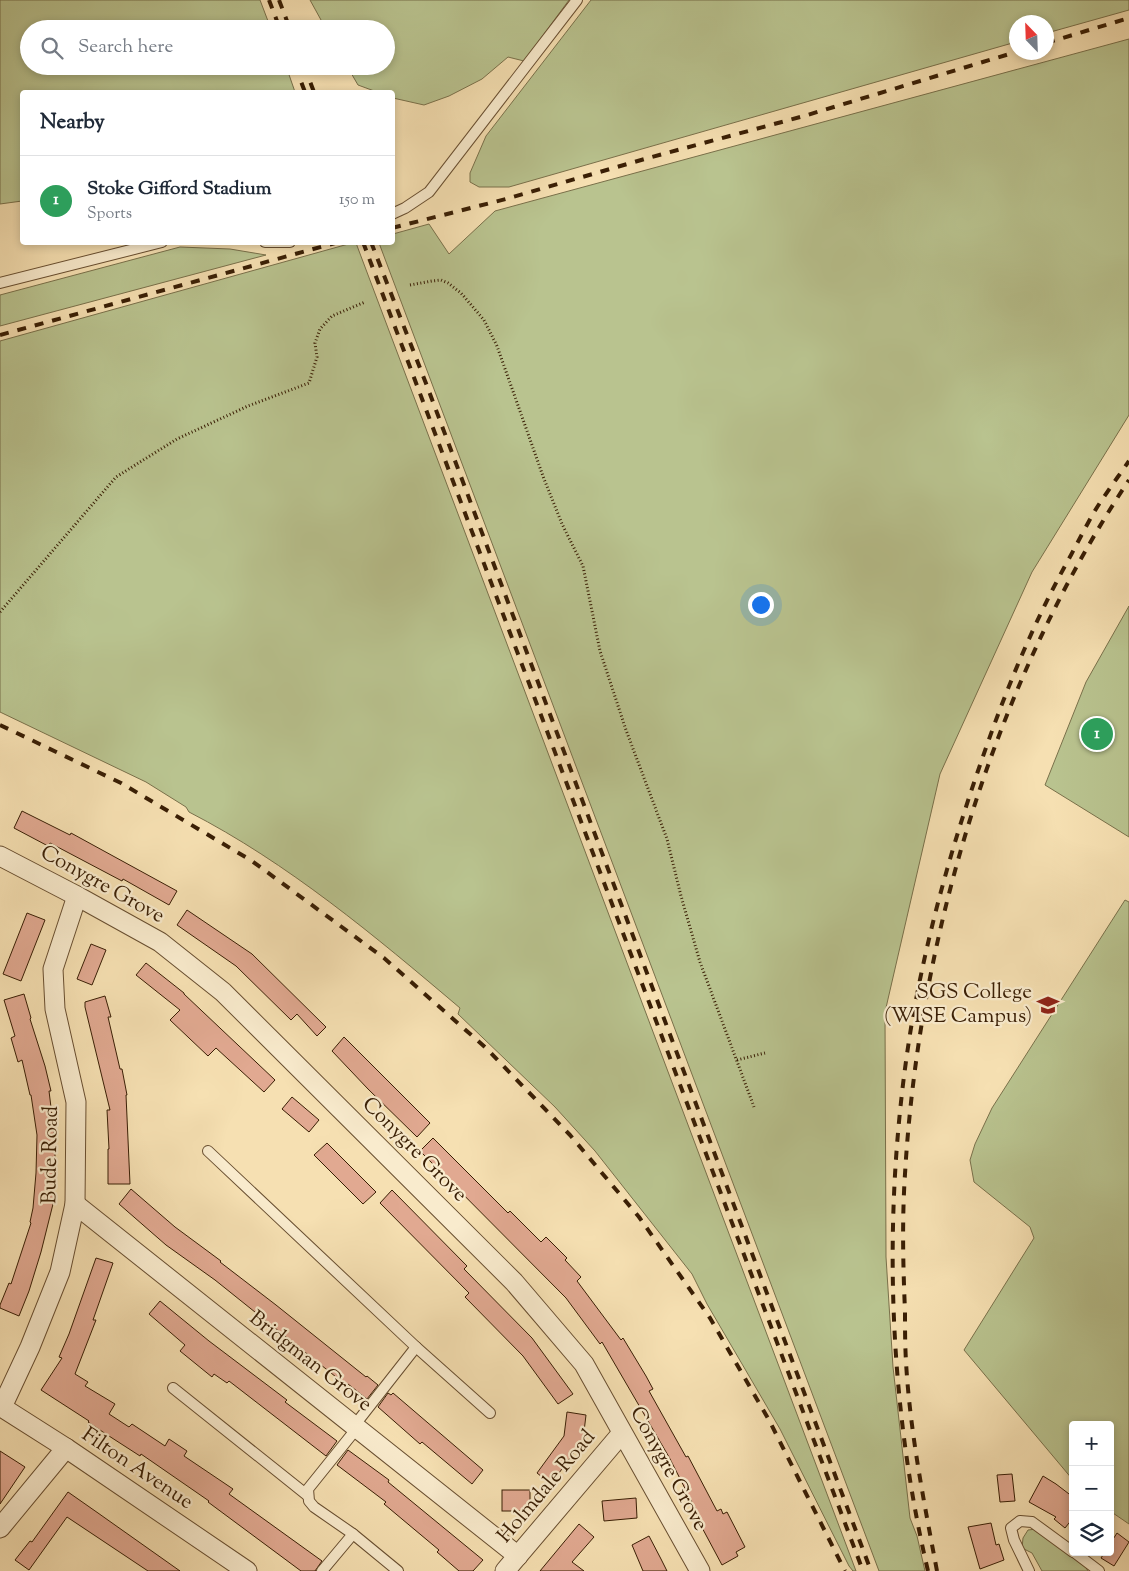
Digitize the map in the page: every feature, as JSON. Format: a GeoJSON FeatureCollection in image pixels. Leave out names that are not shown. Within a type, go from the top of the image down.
{"type":"FeatureCollection","features":[{"type":"Feature","properties":{"kind":"street","name":"Conygre Grove"},"geometry":{"type":"LineString","coordinates":[[0,856],[160,942],[223,992],[514,1282],[584,1364],[700,1571]]}},
{"type":"Feature","properties":{"kind":"street","name":"Bude Road"},"geometry":{"type":"LineString","coordinates":[[1,1407],[30,1347],[60,1272],[75,1204],[76,1102],[55,1009],[53,969],[77,896]]}},
{"type":"Feature","properties":{"kind":"street","name":"Bridgman Grove"},"geometry":{"type":"LineString","coordinates":[[75,1204],[518,1556]]}},
{"type":"Feature","properties":{"kind":"street","name":"Filton Avenue"},"geometry":{"type":"LineString","coordinates":[[1,1407],[66,1448],[247,1571]]}},
{"type":"Feature","properties":{"kind":"street","name":"Holmdale Road"},"geometry":{"type":"LineString","coordinates":[[505,1571],[622,1433]]}},
{"type":"Feature","properties":{"kind":"street"},"geometry":{"type":"LineString","coordinates":[[0,1528],[66,1448]]}},
{"type":"Feature","properties":{"kind":"lane"},"geometry":{"type":"LineString","coordinates":[[395,213],[429,192],[577,0]]}},
{"type":"Feature","properties":{"kind":"lane"},"geometry":{"type":"LineString","coordinates":[[0,283],[150,245]]}},
{"type":"Feature","properties":{"kind":"lane"},"geometry":{"type":"LineString","coordinates":[[208,1151],[416,1347],[490,1413]]}},
{"type":"Feature","properties":{"kind":"lane"},"geometry":{"type":"LineString","coordinates":[[398,1571],[353,1534],[314,1507],[309,1501],[308,1489],[416,1347]]}},
{"type":"Feature","properties":{"kind":"lane"},"geometry":{"type":"LineString","coordinates":[[172,1388],[308,1495]]}},
{"type":"Feature","properties":{"kind":"lane"},"geometry":{"type":"LineString","coordinates":[[1029,1571],[1014,1540],[1011,1528],[1020,1520],[1032,1522],[1069,1549]]}},
{"type":"Feature","properties":{"kind":"lane"},"geometry":{"type":"LineString","coordinates":[[322,1571],[353,1534]]}},
{"type":"Feature","properties":{"kind":"lane"},"geometry":{"type":"LineString","coordinates":[[1078,1556],[1099,1571]]}},
{"type":"Feature","properties":{"kind":"path"},"geometry":{"type":"LineString","coordinates":[[410,285],[441,280],[461,292],[484,320],[497,346],[551,497],[583,566],[600,651],[626,730],[667,839],[700,962],[754,1108]]}},
{"type":"Feature","properties":{"kind":"path"},"geometry":{"type":"LineString","coordinates":[[0,612],[116,477],[177,439],[248,406],[309,382],[317,357],[316,343],[320,329],[332,316],[365,302]]}},
{"type":"Feature","properties":{"kind":"path"},"geometry":{"type":"LineString","coordinates":[[737,1060],[765,1053]]}},
{"type":"Feature","properties":{"kind":"green space"},"geometry":{"type":"Polygon","coordinates":[[[0,0],[260,0],[268,20],[20,20],[20,75],[289,75],[294,90],[20,90],[20,201],[0,204],[0,0]]]}},
{"type":"Feature","properties":{"kind":"green space"},"geometry":{"type":"Polygon","coordinates":[[[310,0],[569,0],[524,61],[508,57],[482,79],[449,96],[424,105],[395,98],[395,90],[372,90],[358,85],[352,75],[395,75],[395,20],[321,20],[310,0]]]}},
{"type":"Feature","properties":{"kind":"green space"},"geometry":{"type":"Polygon","coordinates":[[[591,0],[1129,0],[1129,10],[1054,31],[1054,15],[1009,15],[1009,44],[509,187],[479,187],[470,182],[470,173],[486,136],[591,0]]]}},
{"type":"Feature","properties":{"kind":"green space"},"geometry":{"type":"Polygon","coordinates":[[[1129,39],[1129,415],[1032,572],[940,774],[885,1012],[886,1257],[893,1367],[910,1518],[917,1536],[925,1571],[879,1571],[380,245],[395,245],[395,233],[429,224],[449,254],[495,211],[1129,39]]]}},
{"type":"Feature","properties":{"kind":"green space"},"geometry":{"type":"Polygon","coordinates":[[[345,245],[357,245],[856,1571],[853,1571],[849,1566],[780,1429],[707,1304],[692,1274],[595,1151],[555,1107],[458,1014],[460,1008],[330,902],[261,854],[189,812],[186,807],[146,782],[0,712],[0,341],[345,245]]]}},
{"type":"Feature","properties":{"kind":"green space"},"geometry":{"type":"Polygon","coordinates":[[[180,247],[230,249],[266,255],[0,326],[0,295],[180,247]]]}},
{"type":"Feature","properties":{"kind":"green space"},"geometry":{"type":"Polygon","coordinates":[[[1129,606],[1129,837],[1045,785],[1086,682],[1129,606]]]}},
{"type":"Feature","properties":{"kind":"green space"},"geometry":{"type":"Polygon","coordinates":[[[1125,900],[1129,902],[1129,1524],[1114,1514],[1114,1421],[1069,1421],[1069,1475],[964,1350],[1034,1238],[1030,1227],[974,1182],[970,1160],[975,1144],[992,1108],[1125,900]]]}},
{"type":"Feature","properties":{"kind":"green space"},"geometry":{"type":"Polygon","coordinates":[[[1037,1529],[1069,1553],[1069,1556],[1074,1556],[1083,1563],[1088,1571],[1042,1571],[1032,1553],[1022,1548],[1023,1538],[1028,1530],[1037,1529]]]}},
{"type":"Feature","properties":{"kind":"building"},"geometry":{"type":"Polygon","coordinates":[[[22,811],[70,835],[71,833],[177,891],[169,905],[123,879],[122,881],[50,843],[48,846],[14,828],[22,811]]]}},
{"type":"Feature","properties":{"kind":"building"},"geometry":{"type":"Polygon","coordinates":[[[187,910],[252,954],[326,1027],[317,1036],[297,1014],[291,1020],[236,966],[177,925],[187,910]]]}},
{"type":"Feature","properties":{"kind":"building"},"geometry":{"type":"Polygon","coordinates":[[[27,913],[45,920],[21,981],[3,974],[27,913]]]}},
{"type":"Feature","properties":{"kind":"building"},"geometry":{"type":"Polygon","coordinates":[[[91,944],[106,950],[92,985],[77,979],[91,944]]]}},
{"type":"Feature","properties":{"kind":"building"},"geometry":{"type":"Polygon","coordinates":[[[146,963],[184,993],[275,1080],[264,1092],[216,1048],[208,1056],[170,1020],[180,1010],[136,975],[146,963]]]}},
{"type":"Feature","properties":{"kind":"building"},"geometry":{"type":"Polygon","coordinates":[[[24,994],[51,1091],[49,1091],[55,1140],[55,1177],[53,1204],[41,1252],[19,1316],[0,1308],[0,1305],[9,1283],[11,1284],[31,1223],[36,1173],[37,1135],[31,1095],[22,1060],[18,1062],[11,1038],[15,1036],[4,1000],[24,994]]]}},
{"type":"Feature","properties":{"kind":"building"},"geometry":{"type":"Polygon","coordinates":[[[105,996],[111,1017],[108,1017],[127,1095],[130,1184],[108,1184],[107,1110],[110,1110],[85,1007],[85,1002],[105,996]]]}},
{"type":"Feature","properties":{"kind":"building"},"geometry":{"type":"Polygon","coordinates":[[[344,1037],[430,1123],[417,1137],[332,1051],[344,1037]]]}},
{"type":"Feature","properties":{"kind":"building"},"geometry":{"type":"Polygon","coordinates":[[[292,1097],[319,1120],[309,1132],[282,1109],[292,1097]]]}},
{"type":"Feature","properties":{"kind":"building"},"geometry":{"type":"Polygon","coordinates":[[[433,1138],[508,1213],[510,1211],[541,1242],[546,1237],[567,1258],[565,1260],[581,1277],[577,1281],[621,1340],[623,1338],[646,1376],[653,1389],[649,1391],[686,1457],[688,1456],[717,1511],[721,1509],[723,1514],[727,1512],[745,1547],[736,1552],[738,1556],[722,1565],[699,1522],[701,1520],[669,1457],[602,1342],[600,1344],[566,1298],[420,1151],[433,1138]]]}},
{"type":"Feature","properties":{"kind":"building"},"geometry":{"type":"Polygon","coordinates":[[[327,1143],[376,1192],[363,1204],[314,1155],[327,1143]]]}},
{"type":"Feature","properties":{"kind":"building"},"geometry":{"type":"Polygon","coordinates":[[[131,1189],[175,1227],[378,1385],[367,1399],[348,1384],[346,1385],[215,1280],[166,1245],[119,1204],[131,1189]]]}},
{"type":"Feature","properties":{"kind":"building"},"geometry":{"type":"Polygon","coordinates":[[[392,1190],[467,1266],[464,1269],[532,1338],[573,1394],[558,1404],[523,1356],[465,1297],[469,1293],[380,1203],[392,1190]]]}},
{"type":"Feature","properties":{"kind":"building"},"geometry":{"type":"Polygon","coordinates":[[[96,1258],[113,1263],[93,1320],[96,1320],[75,1374],[88,1382],[85,1386],[115,1404],[109,1414],[129,1427],[132,1424],[165,1446],[169,1439],[187,1451],[184,1456],[233,1489],[229,1494],[322,1561],[315,1571],[301,1571],[209,1501],[141,1454],[140,1456],[41,1390],[62,1358],[59,1357],[96,1258]]]}},
{"type":"Feature","properties":{"kind":"building"},"geometry":{"type":"Polygon","coordinates":[[[160,1301],[287,1400],[285,1402],[337,1441],[326,1456],[229,1381],[227,1383],[214,1374],[212,1377],[180,1351],[185,1345],[149,1314],[160,1301]]]}},
{"type":"Feature","properties":{"kind":"building"},"geometry":{"type":"Polygon","coordinates":[[[388,1393],[391,1395],[393,1393],[483,1470],[472,1484],[422,1442],[420,1444],[378,1407],[388,1393]]]}},
{"type":"Feature","properties":{"kind":"building"},"geometry":{"type":"Polygon","coordinates":[[[567,1412],[586,1415],[583,1440],[551,1484],[537,1473],[564,1436],[567,1412]]]}},
{"type":"Feature","properties":{"kind":"building"},"geometry":{"type":"Polygon","coordinates":[[[348,1450],[389,1480],[388,1482],[483,1560],[473,1571],[459,1571],[437,1552],[439,1550],[384,1504],[386,1502],[337,1465],[348,1450]]]}},
{"type":"Feature","properties":{"kind":"building"},"geometry":{"type":"Polygon","coordinates":[[[0,1451],[25,1467],[0,1504],[0,1451]]]}},
{"type":"Feature","properties":{"kind":"building"},"geometry":{"type":"Polygon","coordinates":[[[1012,1474],[1015,1501],[1000,1502],[997,1475],[1012,1474]]]}},
{"type":"Feature","properties":{"kind":"building"},"geometry":{"type":"Polygon","coordinates":[[[1043,1476],[1069,1494],[1069,1523],[1065,1528],[1054,1519],[1056,1517],[1029,1502],[1043,1476]]]}},
{"type":"Feature","properties":{"kind":"building"},"geometry":{"type":"Polygon","coordinates":[[[502,1490],[530,1490],[530,1511],[502,1511],[502,1490]]]}},
{"type":"Feature","properties":{"kind":"building"},"geometry":{"type":"Polygon","coordinates":[[[68,1492],[180,1571],[148,1571],[67,1517],[29,1570],[15,1560],[30,1541],[32,1542],[68,1492]]]}},
{"type":"Feature","properties":{"kind":"building"},"geometry":{"type":"Polygon","coordinates":[[[636,1498],[637,1518],[604,1521],[602,1501],[636,1498]]]}},
{"type":"Feature","properties":{"kind":"building"},"geometry":{"type":"Polygon","coordinates":[[[991,1523],[996,1545],[999,1544],[1004,1560],[980,1569],[968,1527],[991,1523]]]}},
{"type":"Feature","properties":{"kind":"building"},"geometry":{"type":"Polygon","coordinates":[[[579,1524],[594,1537],[572,1562],[584,1571],[540,1571],[579,1524]]]}},
{"type":"Feature","properties":{"kind":"building"},"geometry":{"type":"Polygon","coordinates":[[[1117,1533],[1129,1542],[1114,1566],[1101,1558],[1102,1556],[1114,1556],[1114,1538],[1117,1533]]]}},
{"type":"Feature","properties":{"kind":"building"},"geometry":{"type":"Polygon","coordinates":[[[649,1536],[667,1571],[643,1571],[632,1545],[649,1536]]]}},
{"type":"Feature","properties":{"kind":"railway"},"geometry":{"type":"LineString","coordinates":[[269,0],[277,20]]}},
{"type":"Feature","properties":{"kind":"railway"},"geometry":{"type":"LineString","coordinates":[[279,0],[287,20]]}},
{"type":"Feature","properties":{"kind":"railway"},"geometry":{"type":"LineString","coordinates":[[1054,41],[1129,18]]}},
{"type":"Feature","properties":{"kind":"railway"},"geometry":{"type":"LineString","coordinates":[[395,227],[506,199],[804,116],[1009,54]]}},
{"type":"Feature","properties":{"kind":"railway"},"geometry":{"type":"LineString","coordinates":[[298,75],[304,90]]}},
{"type":"Feature","properties":{"kind":"railway"},"geometry":{"type":"LineString","coordinates":[[307,75],[313,90]]}},
{"type":"Feature","properties":{"kind":"railway"},"geometry":{"type":"LineString","coordinates":[[0,335],[328,245]]}},
{"type":"Feature","properties":{"kind":"railway"},"geometry":{"type":"LineString","coordinates":[[364,245],[863,1571]]}},
{"type":"Feature","properties":{"kind":"railway"},"geometry":{"type":"LineString","coordinates":[[372,245],[427,386],[871,1571]]}},
{"type":"Feature","properties":{"kind":"railway"},"geometry":{"type":"LineString","coordinates":[[928,1571],[914,1503],[904,1435],[897,1365],[893,1294],[896,1154],[903,1084],[913,1016],[933,922],[959,829],[1009,686],[1044,607],[1086,526],[1129,461]]}},
{"type":"Feature","properties":{"kind":"railway"},"geometry":{"type":"LineString","coordinates":[[937,1571],[918,1467],[908,1388],[903,1259],[903,1208],[913,1083],[927,992],[947,902],[972,812],[1003,724],[1040,639],[1082,557],[1129,480]]}},
{"type":"Feature","properties":{"kind":"railway"},"geometry":{"type":"LineString","coordinates":[[0,725],[121,783],[252,861],[384,958],[486,1048],[570,1135],[639,1217],[710,1318],[769,1420],[845,1571]]}},
{"type":"Feature","properties":{"kind":"place","name":"Stoke Gifford Stadium"},"geometry":{"type":"Point","coordinates":[1097,734]}},
{"type":"Feature","properties":{"kind":"place","name":"SGS College (WISE Campus)"},"geometry":{"type":"Point","coordinates":[1048,1005]}}]}
